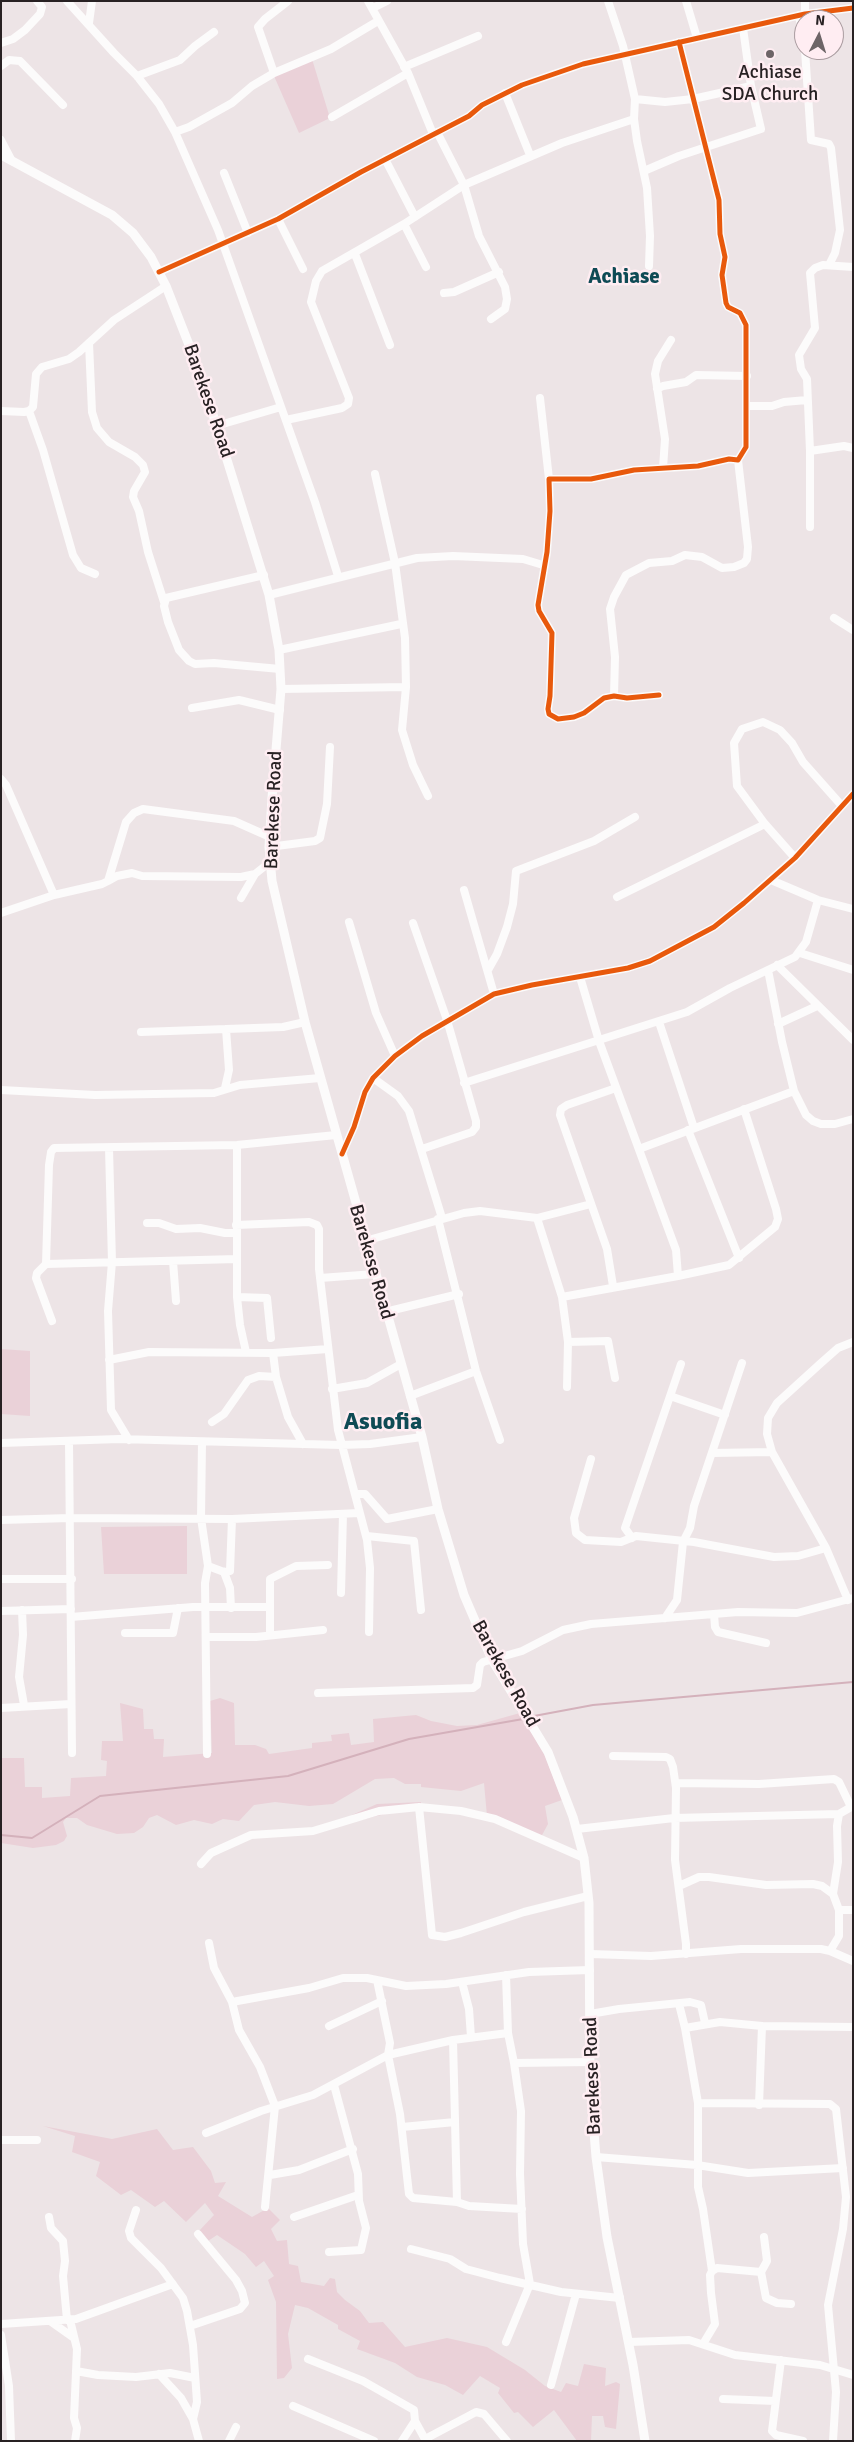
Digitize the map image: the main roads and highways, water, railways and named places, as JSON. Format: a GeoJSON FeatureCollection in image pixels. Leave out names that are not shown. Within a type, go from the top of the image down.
{"type":"FeatureCollection","features":[{"type":"Feature","properties":{"kind":"main road","name":"Barekese Road"},"geometry":{"type":"LineString","coordinates":[[1,155],[112,215],[142,244],[166,286],[200,373],[264,575],[279,650],[281,689],[269,847],[270,862],[276,900],[305,1022],[365,1241],[422,1437],[438,1509],[467,1603],[492,1660],[548,1752],[577,1829],[584,1858],[588,1896],[590,2062],[596,2157],[607,2237],[620,2298],[645,2441]]}},
{"type":"Feature","properties":{"kind":"waterway"},"geometry":{"type":"LineString","coordinates":[[534,1716],[593,1705],[853,1682]]}},
{"type":"Feature","properties":{"kind":"waterway"},"geometry":{"type":"LineString","coordinates":[[1,1835],[32,1838],[100,1796],[288,1776],[409,1739],[523,1719]]}},
{"type":"Feature","properties":{"kind":"place","name":"Achiase SDA Church"},"geometry":{"type":"Point","coordinates":[770,54]}},
{"type":"Feature","properties":{"kind":"district","name":"Achiase"},"geometry":{"type":"Point","coordinates":[624,277]}},
{"type":"Feature","properties":{"kind":"district","name":"Asuofia"},"geometry":{"type":"Point","coordinates":[383,1423]}}]}
